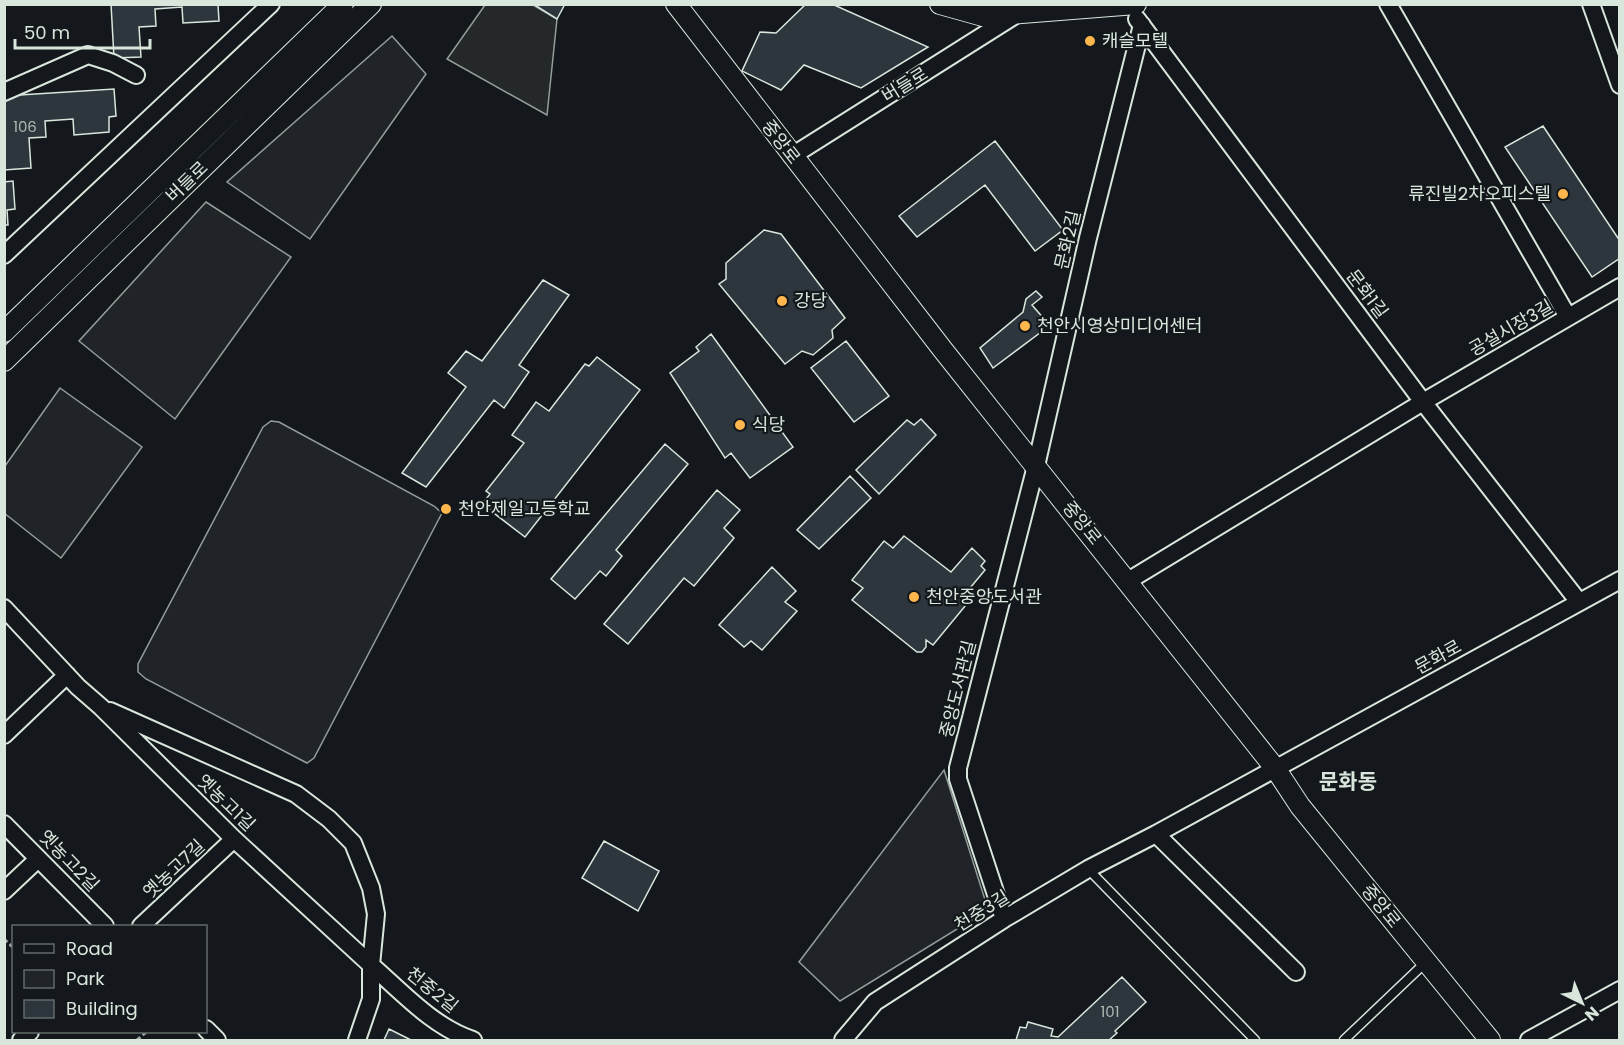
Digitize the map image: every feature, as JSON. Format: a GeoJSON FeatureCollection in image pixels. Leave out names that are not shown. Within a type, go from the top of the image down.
{"type":"FeatureCollection","features":[{"type":"Feature","properties":{"kind":"street"},"geometry":{"type":"LineString","coordinates":[[4,255],[272,4]]}},
{"type":"Feature","properties":{"kind":"street","name":"버들로"},"geometry":{"type":"LineString","coordinates":[[4,361],[371,4]]}},
{"type":"Feature","properties":{"kind":"street","name":"중앙로"},"geometry":{"type":"LineString","coordinates":[[676,4],[943,350],[1275,768],[1300,807],[1490,1041]]}},
{"type":"Feature","properties":{"kind":"street","name":"버들로"},"geometry":{"type":"LineString","coordinates":[[939,4],[983,16],[1132,5]]}},
{"type":"Feature","properties":{"kind":"street"},"geometry":{"type":"LineString","coordinates":[[1388,4],[1568,317]]}},
{"type":"Feature","properties":{"kind":"street"},"geometry":{"type":"LineString","coordinates":[[1591,4],[1620,85]]}},
{"type":"Feature","properties":{"kind":"street","name":"문화1길"},"geometry":{"type":"LineString","coordinates":[[1132,5],[1142,25],[1423,402],[1579,602]]}},
{"type":"Feature","properties":{"kind":"street","name":"버들로"},"geometry":{"type":"LineString","coordinates":[[4,332],[334,9]]}},
{"type":"Feature","properties":{"kind":"street","name":"버들로"},"geometry":{"type":"LineString","coordinates":[[792,156],[1017,14]]}},
{"type":"Feature","properties":{"kind":"street","name":"문화2길"},"geometry":{"type":"LineString","coordinates":[[1036,466],[1088,238],[1142,25]]}},
{"type":"Feature","properties":{"kind":"street"},"geometry":{"type":"LineString","coordinates":[[4,92],[88,55],[113,63],[136,75]]}},
{"type":"Feature","properties":{"kind":"street","name":"공설시장3길"},"geometry":{"type":"LineString","coordinates":[[1128,581],[1423,402],[1620,287]]}},
{"type":"Feature","properties":{"kind":"street","name":"중앙도서관길"},"geometry":{"type":"LineString","coordinates":[[1004,919],[958,779],[958,768],[1036,466]]}},
{"type":"Feature","properties":{"kind":"street","name":"문화로"},"geometry":{"type":"LineString","coordinates":[[1275,768],[1620,580]]}},
{"type":"Feature","properties":{"kind":"street","name":"옛농고1길"},"geometry":{"type":"LineString","coordinates":[[4,608],[67,675],[234,839],[371,965]]}},
{"type":"Feature","properties":{"kind":"street"},"geometry":{"type":"LineString","coordinates":[[4,735],[67,675]]}},
{"type":"Feature","properties":{"kind":"street"},"geometry":{"type":"LineString","coordinates":[[101,707],[296,794],[329,819],[353,843],[371,888],[376,914],[371,965],[372,999],[357,1041]]}},
{"type":"Feature","properties":{"kind":"street","name":"천중3길"},"geometry":{"type":"LineString","coordinates":[[843,1041],[875,1002],[1004,919],[1088,869],[1275,768]]}},
{"type":"Feature","properties":{"kind":"street","name":"옛농고2길"},"geometry":{"type":"LineString","coordinates":[[4,824],[103,925]]}},
{"type":"Feature","properties":{"kind":"street"},"geometry":{"type":"LineString","coordinates":[[1156,834],[1296,972]]}},
{"type":"Feature","properties":{"kind":"street","name":"옛농고7길"},"geometry":{"type":"LineString","coordinates":[[143,925],[234,839]]}},
{"type":"Feature","properties":{"kind":"street"},"geometry":{"type":"LineString","coordinates":[[4,891],[38,859]]}},
{"type":"Feature","properties":{"kind":"street","name":"천중2길"},"geometry":{"type":"LineString","coordinates":[[371,965],[424,1011],[452,1031],[473,1041]]}},
{"type":"Feature","properties":{"kind":"street"},"geometry":{"type":"LineString","coordinates":[[1529,1041],[1620,990]]}},
{"type":"Feature","properties":{"kind":"lane"},"geometry":{"type":"LineString","coordinates":[[1088,869],[1255,1041]]}},
{"type":"Feature","properties":{"kind":"lane"},"geometry":{"type":"LineString","coordinates":[[1344,1041],[1427,962]]}},
{"type":"Feature","properties":{"kind":"green space"},"geometry":{"type":"Polygon","coordinates":[[[392,36],[426,74],[310,239],[227,182],[392,36]]]}},
{"type":"Feature","properties":{"kind":"green space"},"geometry":{"type":"Polygon","coordinates":[[[206,202],[291,257],[175,419],[79,341],[206,202]]]}},
{"type":"Feature","properties":{"kind":"green space"},"geometry":{"type":"Polygon","coordinates":[[[60,388],[142,447],[61,558],[4,513],[5,466],[60,388]]]}},
{"type":"Feature","properties":{"kind":"green space"},"geometry":{"type":"Polygon","coordinates":[[[271,421],[279,422],[434,506],[442,513],[314,758],[307,763],[146,679],[138,672],[138,664],[263,427],[271,421]]]}},
{"type":"Feature","properties":{"kind":"green space"},"geometry":{"type":"Polygon","coordinates":[[[944,770],[987,906],[980,915],[840,1001],[799,962],[944,770]]]}},
{"type":"Feature","properties":{"kind":"shaded area"},"geometry":{"type":"Polygon","coordinates":[[[485,5],[533,5],[557,19],[547,115],[447,59],[485,5]]]}},
{"type":"Feature","properties":{"kind":"building"},"geometry":{"type":"Polygon","coordinates":[[[111,4],[226,4],[218,5],[219,21],[183,23],[182,7],[155,9],[156,26],[139,27],[141,57],[114,58],[111,4]]]}},
{"type":"Feature","properties":{"kind":"building"},"geometry":{"type":"Polygon","coordinates":[[[533,4],[565,4],[557,19],[533,4]]]}},
{"type":"Feature","properties":{"kind":"building"},"geometry":{"type":"Polygon","coordinates":[[[806,4],[832,4],[928,47],[861,88],[804,65],[781,90],[742,71],[760,32],[776,33],[806,4]]]}},
{"type":"Feature","properties":{"kind":"building"},"geometry":{"type":"Polygon","coordinates":[[[114,89],[116,116],[109,117],[109,132],[74,135],[73,119],[45,121],[46,137],[29,138],[31,168],[4,170],[4,96],[114,89]]]}},
{"type":"Feature","properties":{"kind":"building","name":"류진빌2차오피스텔"},"geometry":{"type":"Polygon","coordinates":[[[1543,126],[1620,241],[1620,258],[1592,277],[1505,147],[1543,126]]]}},
{"type":"Feature","properties":{"kind":"building"},"geometry":{"type":"Polygon","coordinates":[[[995,141],[1063,230],[1035,251],[985,185],[917,237],[899,216],[995,141]]]}},
{"type":"Feature","properties":{"kind":"building"},"geometry":{"type":"Polygon","coordinates":[[[13,181],[15,209],[7,210],[8,225],[4,225],[4,182],[13,181]]]}},
{"type":"Feature","properties":{"kind":"building","name":"강당"},"geometry":{"type":"Polygon","coordinates":[[[764,230],[781,234],[845,318],[832,330],[833,338],[813,355],[802,351],[785,364],[719,284],[726,279],[726,263],[764,230]]]}},
{"type":"Feature","properties":{"kind":"building"},"geometry":{"type":"Polygon","coordinates":[[[543,280],[569,295],[519,365],[529,372],[504,408],[494,400],[426,487],[402,473],[466,387],[448,373],[466,351],[482,361],[543,280]]]}},
{"type":"Feature","properties":{"kind":"building","name":"천안시영상미디어센터"},"geometry":{"type":"Polygon","coordinates":[[[1036,291],[1042,297],[1032,305],[1045,320],[1041,332],[993,368],[980,348],[1023,312],[1026,299],[1036,291]]]}},
{"type":"Feature","properties":{"kind":"building","name":"식당"},"geometry":{"type":"Polygon","coordinates":[[[711,334],[793,447],[750,478],[731,453],[725,458],[670,373],[699,351],[696,347],[711,334]]]}},
{"type":"Feature","properties":{"kind":"building"},"geometry":{"type":"Polygon","coordinates":[[[846,341],[889,396],[854,422],[811,368],[846,341]]]}},
{"type":"Feature","properties":{"kind":"building"},"geometry":{"type":"Polygon","coordinates":[[[597,357],[640,390],[525,537],[482,504],[490,494],[486,491],[524,443],[512,435],[536,402],[549,411],[585,364],[589,366],[597,357]]]}},
{"type":"Feature","properties":{"kind":"building"},"geometry":{"type":"Polygon","coordinates":[[[921,419],[936,435],[879,494],[856,470],[907,420],[914,425],[921,419]]]}},
{"type":"Feature","properties":{"kind":"building"},"geometry":{"type":"Polygon","coordinates":[[[665,444],[688,464],[616,550],[622,556],[606,576],[600,571],[575,599],[551,579],[665,444]]]}},
{"type":"Feature","properties":{"kind":"building"},"geometry":{"type":"Polygon","coordinates":[[[850,476],[871,498],[819,549],[797,530],[850,476]]]}},
{"type":"Feature","properties":{"kind":"building"},"geometry":{"type":"Polygon","coordinates":[[[717,490],[740,510],[724,528],[734,538],[694,586],[684,578],[628,644],[604,624],[717,490]]]}},
{"type":"Feature","properties":{"kind":"building","name":"천안중앙도서관"},"geometry":{"type":"Polygon","coordinates":[[[904,536],[951,572],[972,548],[985,561],[981,566],[985,570],[970,588],[975,594],[933,645],[926,640],[926,647],[922,652],[917,652],[852,600],[863,588],[852,580],[884,541],[893,548],[904,536]]]}},
{"type":"Feature","properties":{"kind":"building"},"geometry":{"type":"Polygon","coordinates":[[[772,567],[796,591],[785,602],[797,611],[762,650],[751,641],[744,647],[719,625],[772,567]]]}},
{"type":"Feature","properties":{"kind":"building"},"geometry":{"type":"Polygon","coordinates":[[[604,841],[659,871],[638,911],[582,878],[604,841]]]}},
{"type":"Feature","properties":{"kind":"building"},"geometry":{"type":"Polygon","coordinates":[[[1122,977],[1146,1002],[1115,1031],[1117,1033],[1109,1040],[1016,1040],[1020,1027],[1026,1028],[1028,1022],[1053,1029],[1051,1036],[1058,1037],[1122,977]]]}},
{"type":"Feature","properties":{"kind":"building"},"geometry":{"type":"Polygon","coordinates":[[[389,1029],[411,1040],[384,1040],[389,1029]]]}},
{"type":"Feature","properties":{"kind":"place","name":"캐슬모텔"},"geometry":{"type":"Point","coordinates":[1090,41]}},
{"type":"Feature","properties":{"kind":"place","name":"류진빌2차오피스텔"},"geometry":{"type":"Point","coordinates":[1563,194]}},
{"type":"Feature","properties":{"kind":"place","name":"강당"},"geometry":{"type":"Point","coordinates":[782,301]}},
{"type":"Feature","properties":{"kind":"place","name":"천안시영상미디어센터"},"geometry":{"type":"Point","coordinates":[1025,326]}},
{"type":"Feature","properties":{"kind":"place","name":"식당"},"geometry":{"type":"Point","coordinates":[740,425]}},
{"type":"Feature","properties":{"kind":"place","name":"천안제일고등학교"},"geometry":{"type":"Point","coordinates":[446,509]}},
{"type":"Feature","properties":{"kind":"place","name":"천안중앙도서관"},"geometry":{"type":"Point","coordinates":[914,597]}},
{"type":"Feature","properties":{"kind":"district","name":"문화동"},"geometry":{"type":"Point","coordinates":[1348,782]}}]}
